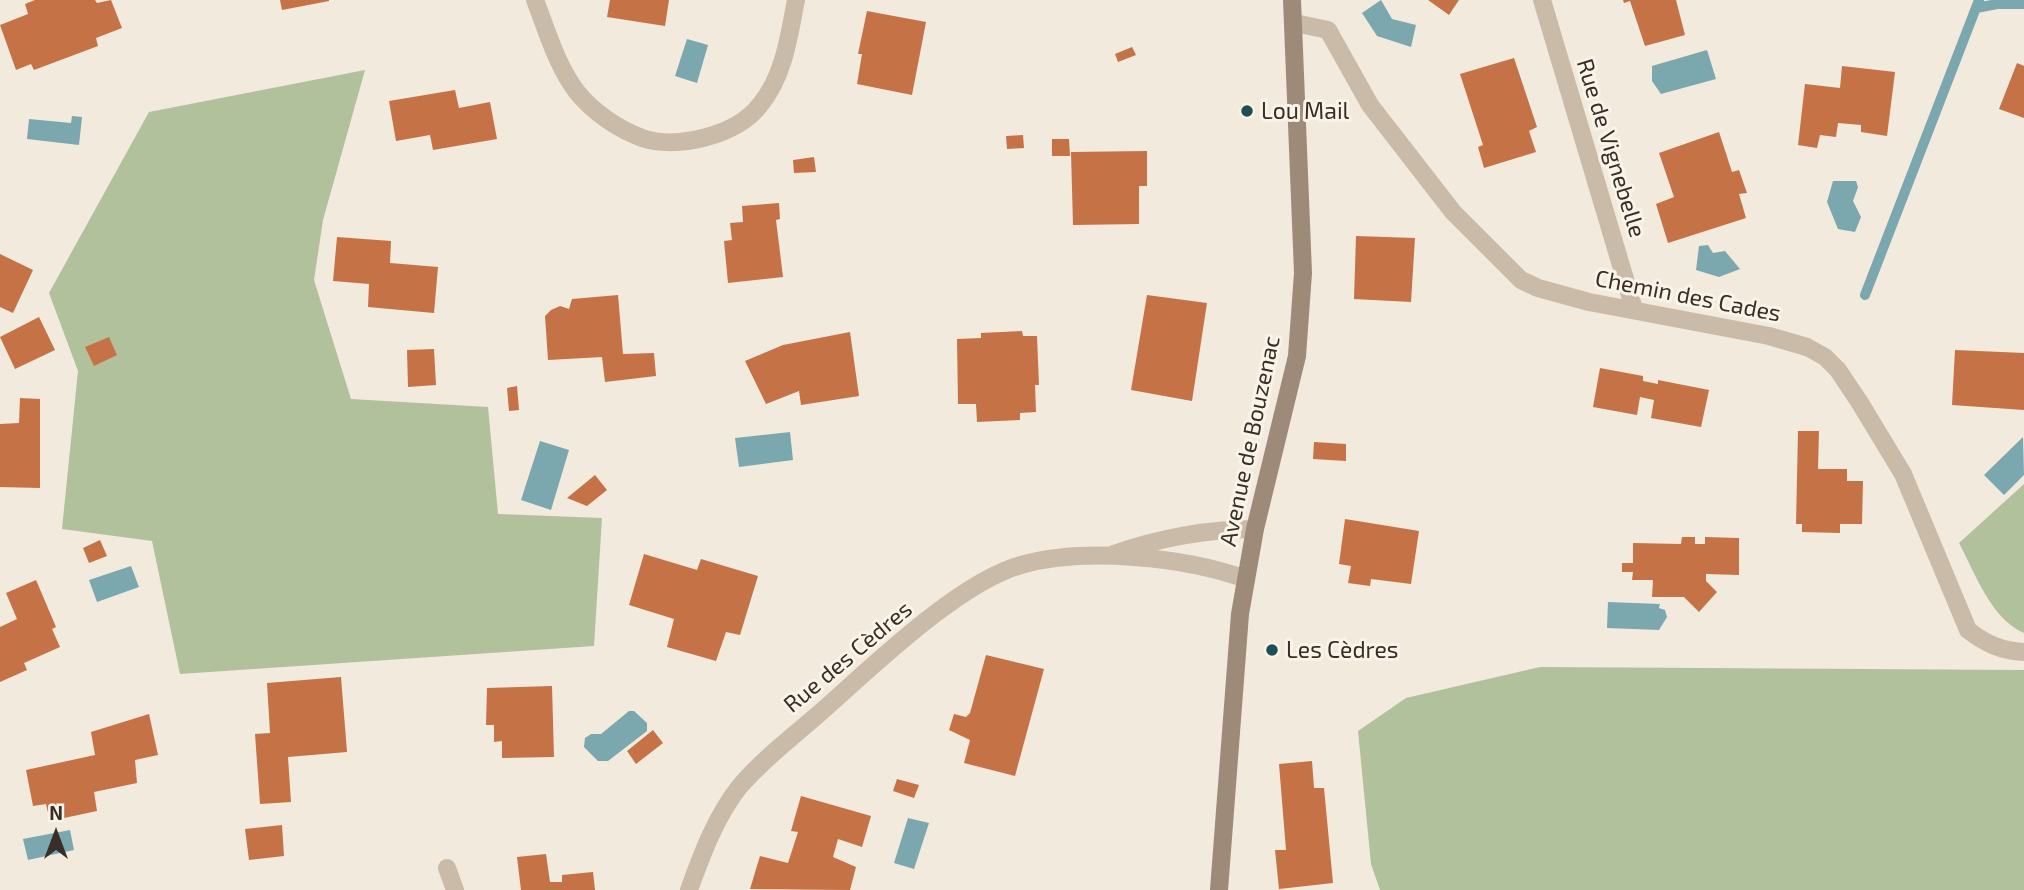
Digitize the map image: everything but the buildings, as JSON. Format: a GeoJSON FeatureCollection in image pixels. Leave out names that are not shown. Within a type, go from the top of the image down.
{"type":"FeatureCollection","features":[{"type":"Feature","properties":{"kind":"street"},"geometry":{"type":"LineString","coordinates":[[535,0],[563,71],[578,93],[620,128],[645,139],[669,141],[720,133],[743,121],[761,105],[783,61],[796,0]]}},
{"type":"Feature","properties":{"kind":"street","name":"Rue de Vignebelle"},"geometry":{"type":"LineString","coordinates":[[1542,0],[1634,309]]}},
{"type":"Feature","properties":{"kind":"street","name":"Avenue de Bouzenac"},"geometry":{"type":"LineString","coordinates":[[1219,890],[1233,731],[1237,636],[1255,529],[1289,397],[1302,315],[1303,273],[1293,1]]}},
{"type":"Feature","properties":{"kind":"street","name":"Chemin des Cades"},"geometry":{"type":"LineString","coordinates":[[1295,23],[1328,30],[1378,116],[1453,212],[1521,280],[1555,293],[1769,336],[1807,347],[1825,357],[1838,370],[1903,474],[1968,630],[1983,642],[2007,651],[2024,652]]}},
{"type":"Feature","properties":{"kind":"street","name":"Rue des Cèdres"},"geometry":{"type":"LineString","coordinates":[[1108,557],[1136,546],[1234,529],[1255,529]]}},
{"type":"Feature","properties":{"kind":"street","name":"Rue des Cèdres"},"geometry":{"type":"LineString","coordinates":[[689,890],[719,818],[740,787],[770,755],[934,616],[983,582],[1020,565],[1053,558],[1108,557],[1193,564],[1246,579]]}},
{"type":"Feature","properties":{"kind":"street"},"geometry":{"type":"LineString","coordinates":[[447,868],[455,890]]}},
{"type":"Feature","properties":{"kind":"green space"},"geometry":{"type":"Polygon","coordinates":[[[365,70],[323,220],[314,280],[351,399],[488,407],[498,514],[602,518],[594,646],[180,674],[152,541],[62,529],[78,371],[49,293],[149,112],[365,70]]]}},
{"type":"Feature","properties":{"kind":"green space"},"geometry":{"type":"Polygon","coordinates":[[[2024,484],[2024,633],[2012,626],[1993,606],[1959,543],[2024,484]]]}},
{"type":"Feature","properties":{"kind":"green space"},"geometry":{"type":"Polygon","coordinates":[[[1540,667],[2024,670],[2024,890],[1380,890],[1371,864],[1358,731],[1406,698],[1540,667]]]}},
{"type":"Feature","properties":{"kind":"water"},"geometry":{"type":"Polygon","coordinates":[[[1381,0],[1392,19],[1416,25],[1411,47],[1377,36],[1362,13],[1381,0]]]}},
{"type":"Feature","properties":{"kind":"water"},"geometry":{"type":"Polygon","coordinates":[[[687,39],[708,45],[697,83],[675,76],[687,39]]]}},
{"type":"Feature","properties":{"kind":"water"},"geometry":{"type":"Polygon","coordinates":[[[1707,50],[1716,79],[1661,94],[1652,81],[1652,66],[1707,50]]]}},
{"type":"Feature","properties":{"kind":"water"},"geometry":{"type":"Polygon","coordinates":[[[72,116],[82,117],[79,145],[27,139],[29,119],[71,123],[72,116]]]}},
{"type":"Feature","properties":{"kind":"water"},"geometry":{"type":"Polygon","coordinates":[[[1833,181],[1856,181],[1858,187],[1853,201],[1861,217],[1855,232],[1838,229],[1827,202],[1833,181]]]}},
{"type":"Feature","properties":{"kind":"water"},"geometry":{"type":"Polygon","coordinates":[[[1708,245],[1713,253],[1725,251],[1740,269],[1719,277],[1696,270],[1699,246],[1708,245]]]}},
{"type":"Feature","properties":{"kind":"water"},"geometry":{"type":"Polygon","coordinates":[[[790,432],[793,460],[739,467],[735,438],[790,432]]]}},
{"type":"Feature","properties":{"kind":"water"},"geometry":{"type":"Polygon","coordinates":[[[2023,437],[2024,475],[2004,495],[1984,475],[2023,437]]]}},
{"type":"Feature","properties":{"kind":"water"},"geometry":{"type":"Polygon","coordinates":[[[540,441],[569,450],[551,510],[521,500],[540,441]]]}},
{"type":"Feature","properties":{"kind":"water"},"geometry":{"type":"Polygon","coordinates":[[[131,566],[139,587],[97,602],[89,580],[131,566]]]}},
{"type":"Feature","properties":{"kind":"water"},"geometry":{"type":"Polygon","coordinates":[[[1608,602],[1660,604],[1659,608],[1665,610],[1667,617],[1659,630],[1607,628],[1608,602]]]}},
{"type":"Feature","properties":{"kind":"water"},"geometry":{"type":"Polygon","coordinates":[[[629,711],[634,711],[647,723],[647,731],[608,761],[598,761],[584,747],[585,738],[591,734],[601,734],[629,711]]]}},
{"type":"Feature","properties":{"kind":"water"},"geometry":{"type":"Polygon","coordinates":[[[908,818],[929,823],[914,869],[894,863],[908,818]]]}},
{"type":"Feature","properties":{"kind":"water"},"geometry":{"type":"Polygon","coordinates":[[[70,830],[74,850],[28,860],[23,839],[70,830]]]}},
{"type":"Feature","properties":{"kind":"waterway"},"geometry":{"type":"LineString","coordinates":[[1865,295],[1979,0]]}},
{"type":"Feature","properties":{"kind":"waterway"},"geometry":{"type":"LineString","coordinates":[[1976,8],[1997,4],[2024,4]]}},
{"type":"Feature","properties":{"kind":"place","name":"Lou Mail"},"geometry":{"type":"Point","coordinates":[1247,111]}},
{"type":"Feature","properties":{"kind":"place","name":"Les Cèdres"},"geometry":{"type":"Point","coordinates":[1272,650]}}]}
